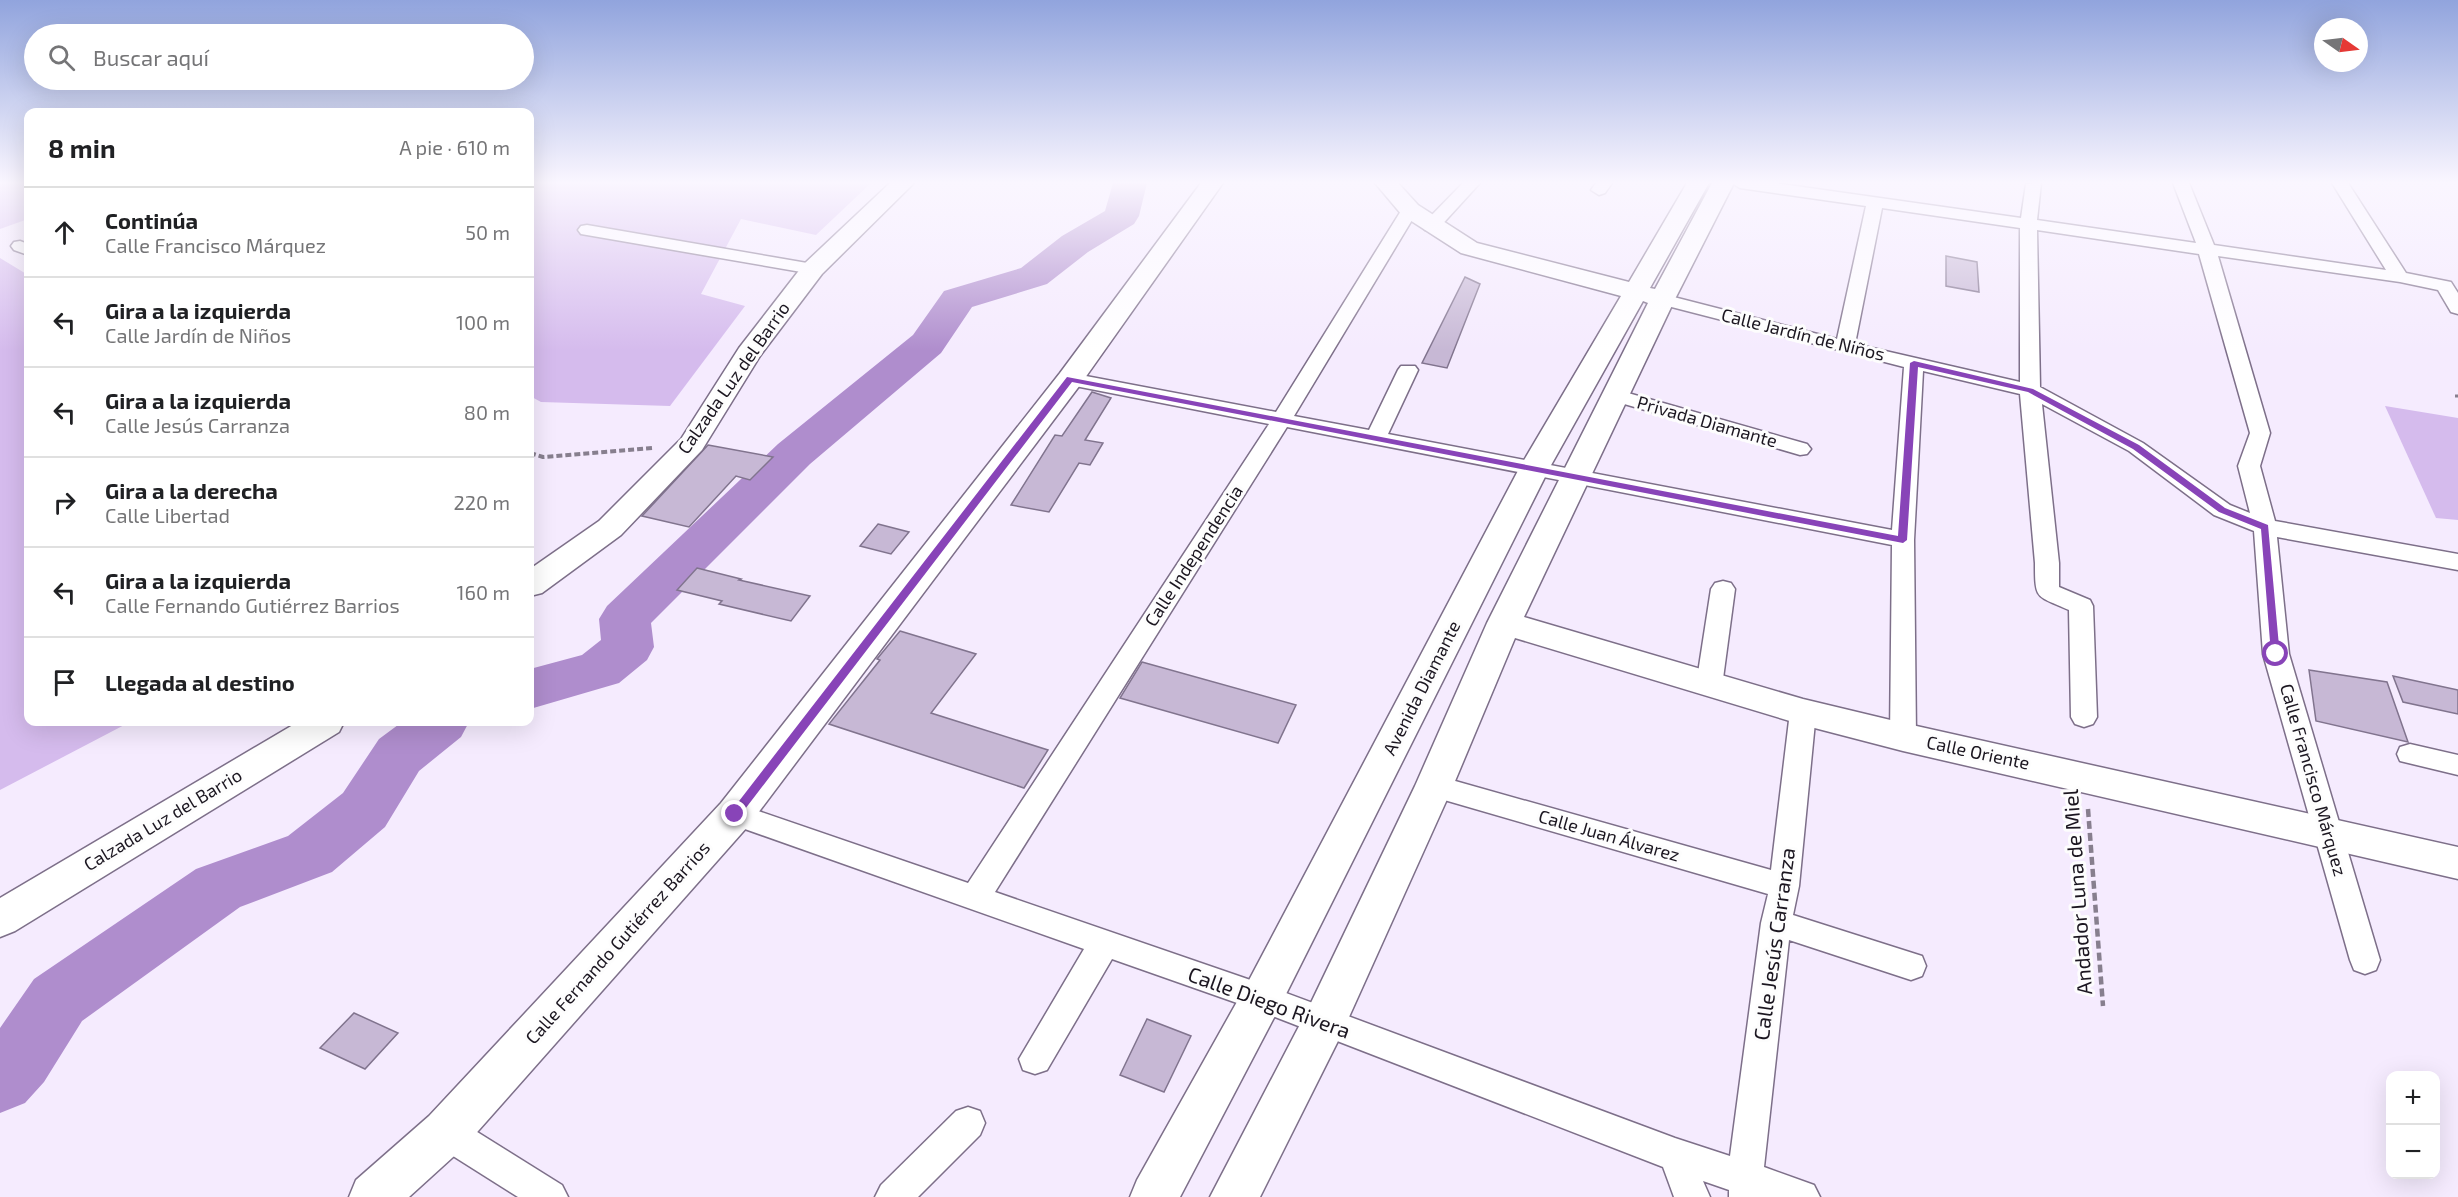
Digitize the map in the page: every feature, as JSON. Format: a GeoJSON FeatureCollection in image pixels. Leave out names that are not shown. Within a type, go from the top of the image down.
{"type":"FeatureCollection","features":[{"type":"Feature","properties":{"kind":"main road","name":"Calzada Luz del Barrio"},"geometry":{"type":"LineString","coordinates":[[534,582],[610,528],[692,444],[748,354],[813,269],[845,239]]}},
{"type":"Feature","properties":{"kind":"main road","name":"Calle Fernando Gutiérrez Barrios"},"geometry":{"type":"LineString","coordinates":[[373,1197],[446,1132],[735,814],[1070,379],[1172,239]]}},
{"type":"Feature","properties":{"kind":"main road","name":"Calle Jardín de Niños"},"geometry":{"type":"LineString","coordinates":[[1453,239],[1469,248],[1648,296]]}},
{"type":"Feature","properties":{"kind":"main road","name":"Avenida Diamante"},"geometry":{"type":"LineString","coordinates":[[1234,1197],[1324,1023],[1434,786],[1504,623],[1614,395],[1648,296],[1673,239]]}},
{"type":"Feature","properties":{"kind":"main road","name":"Avenida Diamante"},"geometry":{"type":"LineString","coordinates":[[1154,1197],[1262,998],[1535,467],[1686,239]]}},
{"type":"Feature","properties":{"kind":"main road","name":"Calle Oriente"},"geometry":{"type":"LineString","coordinates":[[1504,623],[1709,686],[1803,712],[1903,737],[2458,863]]}},
{"type":"Feature","properties":{"kind":"main road","name":"Calzada Luz del Barrio"},"geometry":{"type":"LineString","coordinates":[[0,919],[319,726]]}},
{"type":"Feature","properties":{"kind":"street"},"geometry":{"type":"LineString","coordinates":[[638,239],[813,269]]}},
{"type":"Feature","properties":{"kind":"street","name":"Calle Independencia"},"geometry":{"type":"LineString","coordinates":[[974,899],[1282,419],[1392,239]]}},
{"type":"Feature","properties":{"kind":"street"},"geometry":{"type":"LineString","coordinates":[[1845,347],[1868,239]]}},
{"type":"Feature","properties":{"kind":"street"},"geometry":{"type":"LineString","coordinates":[[2028,239],[2030,390],[2047,563],[2047,591],[2081,606],[2084,717]]}},
{"type":"Feature","properties":{"kind":"street"},"geometry":{"type":"LineString","coordinates":[[2130,239],[2400,277],[2445,286],[2458,308]]}},
{"type":"Feature","properties":{"kind":"street","name":"Calle Francisco Márquez"},"geometry":{"type":"LineString","coordinates":[[2203,239],[2260,433],[2249,466],[2265,528],[2276,654],[2365,960]]}},
{"type":"Feature","properties":{"kind":"street"},"geometry":{"type":"LineString","coordinates":[[2376,239],[2400,277]]}},
{"type":"Feature","properties":{"kind":"street","name":"Calle Jardín de Niños"},"geometry":{"type":"LineString","coordinates":[[1648,296],[1845,347],[2030,390],[2136,447],[2222,510],[2265,528],[2458,562]]}},
{"type":"Feature","properties":{"kind":"street"},"geometry":{"type":"LineString","coordinates":[[1903,737],[1903,540],[1914,363]]}},
{"type":"Feature","properties":{"kind":"street"},"geometry":{"type":"LineString","coordinates":[[1376,437],[1408,370]]}},
{"type":"Feature","properties":{"kind":"street"},"geometry":{"type":"LineString","coordinates":[[1070,379],[1535,467],[1903,540]]}},
{"type":"Feature","properties":{"kind":"street","name":"Privada Diamante"},"geometry":{"type":"LineString","coordinates":[[1614,395],[1800,449]]}},
{"type":"Feature","properties":{"kind":"street"},"geometry":{"type":"LineString","coordinates":[[1709,686],[1723,589]]}},
{"type":"Feature","properties":{"kind":"street","name":"Calle Jesús Carranza"},"geometry":{"type":"LineString","coordinates":[[1746,1187],[1776,923],[1784,886],[1803,712]]}},
{"type":"Feature","properties":{"kind":"street"},"geometry":{"type":"LineString","coordinates":[[2410,754],[2458,765]]}},
{"type":"Feature","properties":{"kind":"street","name":"Calle Juan Álvarez"},"geometry":{"type":"LineString","coordinates":[[1434,786],[1784,886]]}},
{"type":"Feature","properties":{"kind":"street","name":"Calle Diego Rivera"},"geometry":{"type":"LineString","coordinates":[[735,814],[1262,998],[1675,1155],[1746,1187],[1802,1197]]}},
{"type":"Feature","properties":{"kind":"street"},"geometry":{"type":"LineString","coordinates":[[1776,923],[1911,966]]}},
{"type":"Feature","properties":{"kind":"street"},"geometry":{"type":"LineString","coordinates":[[1035,1059],[1104,944]]}},
{"type":"Feature","properties":{"kind":"street"},"geometry":{"type":"LineString","coordinates":[[893,1197],[968,1123]]}},
{"type":"Feature","properties":{"kind":"street"},"geometry":{"type":"LineString","coordinates":[[446,1132],[550,1197]]}},
{"type":"Feature","properties":{"kind":"street"},"geometry":{"type":"LineString","coordinates":[[1675,1155],[1692,1197]]}},
{"type":"Feature","properties":{"kind":"path"},"geometry":{"type":"LineString","coordinates":[[534,454],[543,457],[692,444]]}},
{"type":"Feature","properties":{"kind":"path","name":"Andador Luna de Miel"},"geometry":{"type":"LineString","coordinates":[[2086,777],[2103,1006]]}},
{"type":"Feature","properties":{"kind":"shaded area"},"geometry":{"type":"Polygon","coordinates":[[[534,239],[730,239],[701,294],[745,306],[670,406],[541,402],[534,398],[534,239]]]}},
{"type":"Feature","properties":{"kind":"shaded area"},"geometry":{"type":"Polygon","coordinates":[[[0,258],[24,273],[24,726],[122,726],[0,790],[0,258]]]}},
{"type":"Feature","properties":{"kind":"shaded area"},"geometry":{"type":"Polygon","coordinates":[[[2385,406],[2458,418],[2458,520],[2436,518],[2385,406]]]}},
{"type":"Feature","properties":{"kind":"building"},"geometry":{"type":"Polygon","coordinates":[[[1946,256],[1977,262],[1979,292],[1946,286],[1946,256]]]}},
{"type":"Feature","properties":{"kind":"building"},"geometry":{"type":"Polygon","coordinates":[[[1465,277],[1480,284],[1447,368],[1422,363],[1465,277]]]}},
{"type":"Feature","properties":{"kind":"building"},"geometry":{"type":"Polygon","coordinates":[[[1092,392],[1111,398],[1085,440],[1103,443],[1090,465],[1079,463],[1049,512],[1011,505],[1055,435],[1062,436],[1092,392]]]}},
{"type":"Feature","properties":{"kind":"building"},"geometry":{"type":"Polygon","coordinates":[[[708,445],[773,457],[750,480],[736,476],[689,527],[642,516],[708,445]]]}},
{"type":"Feature","properties":{"kind":"building"},"geometry":{"type":"Polygon","coordinates":[[[878,524],[909,532],[891,554],[860,546],[878,524]]]}},
{"type":"Feature","properties":{"kind":"building"},"geometry":{"type":"Polygon","coordinates":[[[697,568],[810,596],[791,621],[719,604],[722,601],[677,590],[697,568]]]}},
{"type":"Feature","properties":{"kind":"building"},"geometry":{"type":"Polygon","coordinates":[[[900,631],[976,654],[931,713],[1048,750],[1024,788],[829,724],[900,631]]]}},
{"type":"Feature","properties":{"kind":"building"},"geometry":{"type":"Polygon","coordinates":[[[1142,662],[1296,705],[1278,743],[1120,698],[1142,662]]]}},
{"type":"Feature","properties":{"kind":"building"},"geometry":{"type":"Polygon","coordinates":[[[2309,670],[2387,682],[2408,742],[2316,721],[2309,670]]]}},
{"type":"Feature","properties":{"kind":"building"},"geometry":{"type":"Polygon","coordinates":[[[2393,676],[2458,690],[2458,714],[2403,702],[2393,676]]]}},
{"type":"Feature","properties":{"kind":"building"},"geometry":{"type":"Polygon","coordinates":[[[354,1013],[398,1033],[365,1069],[320,1048],[354,1013]]]}},
{"type":"Feature","properties":{"kind":"building"},"geometry":{"type":"Polygon","coordinates":[[[1147,1019],[1191,1036],[1164,1092],[1120,1075],[1147,1019]]]}},
{"type":"Feature","properties":{"kind":"waterway"},"geometry":{"type":"LineString","coordinates":[[534,688],[600,669],[628,647],[625,619],[794,454],[927,344],[958,299],[1034,276],[1083,239]]}},
{"type":"Feature","properties":{"kind":"waterway"},"geometry":{"type":"LineString","coordinates":[[0,1080],[19,1059],[58,1000],[218,888],[310,854],[364,810],[399,755],[436,726]]}},
{"type":"Feature","properties":{"kind":"route"},"geometry":{"type":"LineString","coordinates":[[735,814],[1070,379],[1535,467],[1903,540],[1914,363],[2030,390],[2136,447],[2222,510],[2265,528],[2276,654]]}}]}
